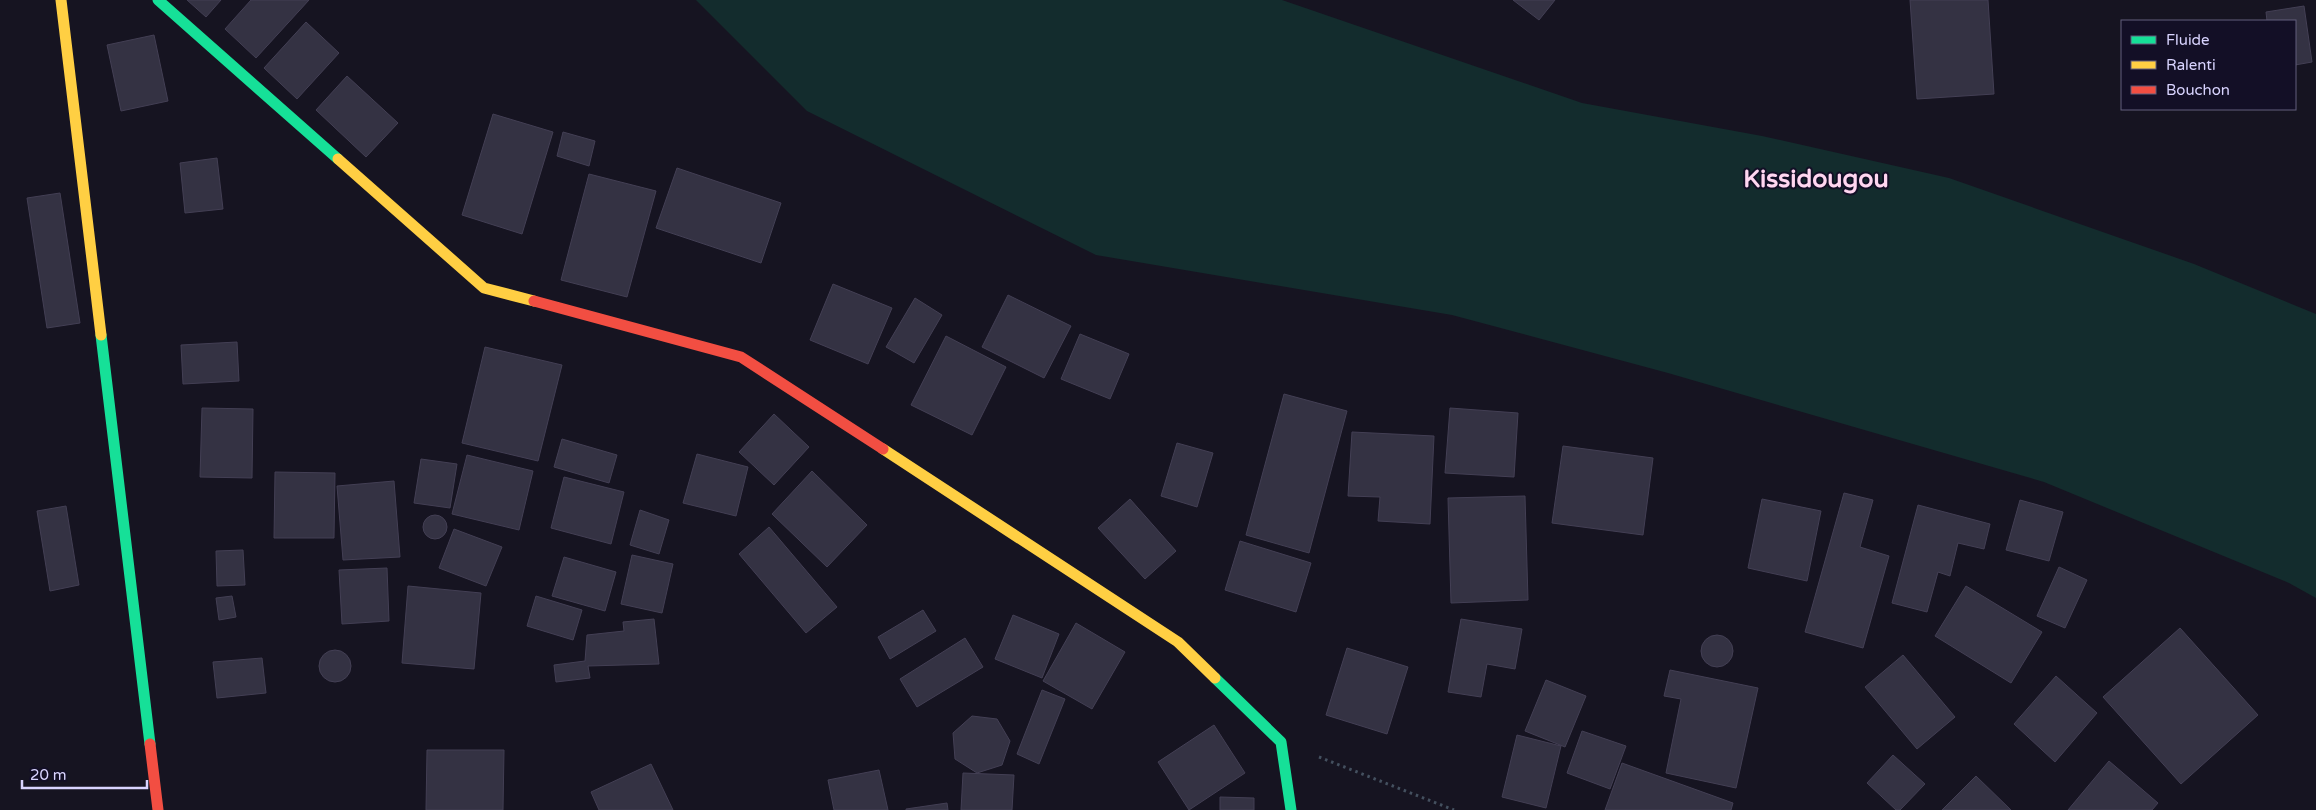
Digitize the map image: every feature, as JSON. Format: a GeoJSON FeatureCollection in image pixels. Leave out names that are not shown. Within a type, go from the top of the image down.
{"type":"FeatureCollection","features":[{"type":"Feature","properties":{"kind":"street"},"geometry":{"type":"LineString","coordinates":[[60,0],[158,810]]}},
{"type":"Feature","properties":{"kind":"street"},"geometry":{"type":"LineString","coordinates":[[158,0],[484,288],[741,356],[1178,642],[1281,742],[1292,810]]}},
{"type":"Feature","properties":{"kind":"path"},"geometry":{"type":"LineString","coordinates":[[1281,742],[1454,810]]}},
{"type":"Feature","properties":{"kind":"green space"},"geometry":{"type":"Polygon","coordinates":[[[696,0],[1282,0],[1582,103],[1762,136],[1949,178],[2194,264],[2316,314],[2316,598],[2289,583],[2044,482],[1668,373],[1452,315],[1096,255],[807,111],[696,0]]]}},
{"type":"Feature","properties":{"kind":"building"},"geometry":{"type":"Polygon","coordinates":[[[187,0],[221,0],[206,17],[187,0]]]}},
{"type":"Feature","properties":{"kind":"building"},"geometry":{"type":"Polygon","coordinates":[[[251,0],[309,0],[256,58],[225,29],[251,0]]]}},
{"type":"Feature","properties":{"kind":"building"},"geometry":{"type":"Polygon","coordinates":[[[1513,0],[1555,0],[1539,20],[1513,0]]]}},
{"type":"Feature","properties":{"kind":"building"},"geometry":{"type":"Polygon","coordinates":[[[1910,0],[1988,0],[1994,94],[1917,99],[1910,0]]]}},
{"type":"Feature","properties":{"kind":"building"},"geometry":{"type":"Polygon","coordinates":[[[2304,6],[2312,62],[2296,65],[2296,20],[2267,20],[2266,12],[2304,6]]]}},
{"type":"Feature","properties":{"kind":"building"},"geometry":{"type":"Polygon","coordinates":[[[306,22],[339,53],[297,99],[264,68],[306,22]]]}},
{"type":"Feature","properties":{"kind":"building"},"geometry":{"type":"Polygon","coordinates":[[[154,35],[168,101],[121,111],[107,45],[154,35]]]}},
{"type":"Feature","properties":{"kind":"building"},"geometry":{"type":"Polygon","coordinates":[[[347,76],[398,123],[366,157],[316,110],[347,76]]]}},
{"type":"Feature","properties":{"kind":"building"},"geometry":{"type":"Polygon","coordinates":[[[493,114],[553,132],[522,234],[462,215],[493,114]]]}},
{"type":"Feature","properties":{"kind":"building"},"geometry":{"type":"Polygon","coordinates":[[[563,132],[595,141],[589,166],[557,156],[563,132]]]}},
{"type":"Feature","properties":{"kind":"building"},"geometry":{"type":"Polygon","coordinates":[[[217,158],[223,209],[185,213],[180,163],[217,158]]]}},
{"type":"Feature","properties":{"kind":"building"},"geometry":{"type":"Polygon","coordinates":[[[677,168],[781,203],[761,263],[656,228],[677,168]]]}},
{"type":"Feature","properties":{"kind":"building"},"geometry":{"type":"Polygon","coordinates":[[[589,174],[656,191],[627,297],[561,280],[589,174]]]}},
{"type":"Feature","properties":{"kind":"building"},"geometry":{"type":"Polygon","coordinates":[[[60,193],[80,323],[47,328],[27,198],[60,193]]]}},
{"type":"Feature","properties":{"kind":"building"},"geometry":{"type":"Polygon","coordinates":[[[833,284],[892,308],[868,364],[810,340],[833,284]]]}},
{"type":"Feature","properties":{"kind":"building"},"geometry":{"type":"Polygon","coordinates":[[[1008,295],[1071,326],[1044,378],[982,347],[1008,295]]]}},
{"type":"Feature","properties":{"kind":"building"},"geometry":{"type":"Polygon","coordinates":[[[915,298],[942,315],[914,363],[886,347],[915,298]]]}},
{"type":"Feature","properties":{"kind":"building"},"geometry":{"type":"Polygon","coordinates":[[[1080,334],[1129,354],[1110,399],[1061,379],[1080,334]]]}},
{"type":"Feature","properties":{"kind":"building"},"geometry":{"type":"Polygon","coordinates":[[[946,336],[1006,367],[972,435],[911,405],[946,336]]]}},
{"type":"Feature","properties":{"kind":"building"},"geometry":{"type":"Polygon","coordinates":[[[237,342],[239,381],[183,384],[181,345],[237,342]]]}},
{"type":"Feature","properties":{"kind":"building"},"geometry":{"type":"Polygon","coordinates":[[[485,347],[562,365],[538,461],[462,443],[485,347]]]}},
{"type":"Feature","properties":{"kind":"building"},"geometry":{"type":"Polygon","coordinates":[[[1284,394],[1347,411],[1309,553],[1246,535],[1284,394]]]}},
{"type":"Feature","properties":{"kind":"building"},"geometry":{"type":"Polygon","coordinates":[[[202,408],[253,409],[252,478],[200,477],[202,408]]]}},
{"type":"Feature","properties":{"kind":"building"},"geometry":{"type":"Polygon","coordinates":[[[1450,408],[1518,413],[1514,477],[1445,473],[1450,408]]]}},
{"type":"Feature","properties":{"kind":"building"},"geometry":{"type":"Polygon","coordinates":[[[774,414],[809,447],[774,485],[739,452],[774,414]]]}},
{"type":"Feature","properties":{"kind":"building"},"geometry":{"type":"Polygon","coordinates":[[[1352,432],[1434,436],[1430,524],[1378,521],[1380,497],[1348,496],[1352,432]]]}},
{"type":"Feature","properties":{"kind":"building"},"geometry":{"type":"Polygon","coordinates":[[[562,439],[617,455],[609,483],[554,467],[562,439]]]}},
{"type":"Feature","properties":{"kind":"building"},"geometry":{"type":"Polygon","coordinates":[[[1177,443],[1213,453],[1197,507],[1161,496],[1177,443]]]}},
{"type":"Feature","properties":{"kind":"building"},"geometry":{"type":"Polygon","coordinates":[[[1563,446],[1653,458],[1643,535],[1552,523],[1563,446]]]}},
{"type":"Feature","properties":{"kind":"building"},"geometry":{"type":"Polygon","coordinates":[[[697,454],[748,467],[736,516],[683,503],[697,454]]]}},
{"type":"Feature","properties":{"kind":"building"},"geometry":{"type":"Polygon","coordinates":[[[467,455],[533,471],[519,530],[452,514],[467,455]]]}},
{"type":"Feature","properties":{"kind":"building"},"geometry":{"type":"Polygon","coordinates":[[[421,459],[457,464],[450,508],[414,503],[421,459]]]}},
{"type":"Feature","properties":{"kind":"building"},"geometry":{"type":"Polygon","coordinates":[[[812,471],[867,525],[827,567],[772,514],[812,471]]]}},
{"type":"Feature","properties":{"kind":"building"},"geometry":{"type":"Polygon","coordinates":[[[275,472],[335,473],[334,538],[274,538],[275,472]]]}},
{"type":"Feature","properties":{"kind":"building"},"geometry":{"type":"Polygon","coordinates":[[[564,477],[624,492],[611,544],[551,528],[564,477]]]}},
{"type":"Feature","properties":{"kind":"building"},"geometry":{"type":"Polygon","coordinates":[[[394,481],[400,557],[343,560],[337,486],[394,481]]]}},
{"type":"Feature","properties":{"kind":"building"},"geometry":{"type":"Polygon","coordinates":[[[1844,493],[1873,500],[1860,547],[1889,556],[1863,648],[1805,632],[1844,493]]]}},
{"type":"Feature","properties":{"kind":"building"},"geometry":{"type":"Polygon","coordinates":[[[1525,496],[1528,600],[1451,603],[1448,498],[1525,496]]]}},
{"type":"Feature","properties":{"kind":"building"},"geometry":{"type":"Polygon","coordinates":[[[1130,499],[1176,551],[1145,579],[1098,528],[1130,499]]]}},
{"type":"Feature","properties":{"kind":"building"},"geometry":{"type":"Polygon","coordinates":[[[1762,499],[1821,511],[1807,581],[1748,568],[1762,499]]]}},
{"type":"Feature","properties":{"kind":"building"},"geometry":{"type":"Polygon","coordinates":[[[2020,500],[2063,512],[2049,561],[2006,550],[2020,500]]]}},
{"type":"Feature","properties":{"kind":"building"},"geometry":{"type":"Polygon","coordinates":[[[1918,505],[1990,524],[1984,549],[1958,543],[1950,576],[1938,572],[1927,612],[1892,603],[1918,505]]]}},
{"type":"Feature","properties":{"kind":"building"},"geometry":{"type":"Polygon","coordinates":[[[66,506],[79,585],[50,591],[37,511],[66,506]]]}},
{"type":"Feature","properties":{"kind":"building"},"geometry":{"type":"Polygon","coordinates":[[[640,510],[669,520],[659,554],[630,545],[640,510]]]}},
{"type":"Feature","properties":{"kind":"building"},"geometry":{"type":"Polygon","coordinates":[[[435,515],[444,518],[447,527],[444,536],[435,539],[426,536],[423,527],[426,518],[435,515]]]}},
{"type":"Feature","properties":{"kind":"building"},"geometry":{"type":"Polygon","coordinates":[[[769,527],[837,607],[806,633],[739,554],[769,527]]]}},
{"type":"Feature","properties":{"kind":"building"},"geometry":{"type":"Polygon","coordinates":[[[454,529],[502,547],[486,586],[439,568],[454,529]]]}},
{"type":"Feature","properties":{"kind":"building"},"geometry":{"type":"Polygon","coordinates":[[[1240,541],[1311,563],[1296,612],[1225,590],[1240,541]]]}},
{"type":"Feature","properties":{"kind":"building"},"geometry":{"type":"Polygon","coordinates":[[[243,550],[245,585],[217,586],[216,551],[243,550]]]}},
{"type":"Feature","properties":{"kind":"building"},"geometry":{"type":"Polygon","coordinates":[[[632,555],[673,564],[662,613],[621,604],[632,555]]]}},
{"type":"Feature","properties":{"kind":"building"},"geometry":{"type":"Polygon","coordinates":[[[564,557],[616,572],[605,611],[552,596],[564,557]]]}},
{"type":"Feature","properties":{"kind":"building"},"geometry":{"type":"Polygon","coordinates":[[[2059,567],[2087,580],[2065,628],[2037,616],[2059,567]]]}},
{"type":"Feature","properties":{"kind":"building"},"geometry":{"type":"Polygon","coordinates":[[[387,568],[389,621],[342,624],[339,570],[387,568]]]}},
{"type":"Feature","properties":{"kind":"building"},"geometry":{"type":"Polygon","coordinates":[[[408,586],[481,593],[474,669],[402,663],[408,586]]]}},
{"type":"Feature","properties":{"kind":"building"},"geometry":{"type":"Polygon","coordinates":[[[1966,586],[2042,632],[2011,683],[1935,636],[1966,586]]]}},
{"type":"Feature","properties":{"kind":"building"},"geometry":{"type":"Polygon","coordinates":[[[232,596],[236,617],[219,620],[216,598],[232,596]]]}},
{"type":"Feature","properties":{"kind":"building"},"geometry":{"type":"Polygon","coordinates":[[[536,596],[582,610],[573,640],[527,626],[536,596]]]}},
{"type":"Feature","properties":{"kind":"building"},"geometry":{"type":"Polygon","coordinates":[[[923,610],[936,631],[890,659],[878,637],[923,610]]]}},
{"type":"Feature","properties":{"kind":"building"},"geometry":{"type":"Polygon","coordinates":[[[1013,615],[1059,634],[1042,678],[995,659],[1013,615]]]}},
{"type":"Feature","properties":{"kind":"building"},"geometry":{"type":"Polygon","coordinates":[[[654,619],[659,664],[588,666],[590,678],[556,682],[554,665],[585,661],[587,635],[624,631],[623,622],[654,619]]]}},
{"type":"Feature","properties":{"kind":"building"},"geometry":{"type":"Polygon","coordinates":[[[1461,619],[1522,629],[1515,669],[1487,664],[1481,697],[1448,692],[1461,619]]]}},
{"type":"Feature","properties":{"kind":"building"},"geometry":{"type":"Polygon","coordinates":[[[1076,623],[1125,652],[1092,709],[1043,681],[1076,623]]]}},
{"type":"Feature","properties":{"kind":"building"},"geometry":{"type":"Polygon","coordinates":[[[2180,628],[2258,715],[2181,784],[2103,697],[2180,628]]]}},
{"type":"Feature","properties":{"kind":"building"},"geometry":{"type":"Polygon","coordinates":[[[1717,635],[1723,636],[1728,640],[1732,645],[1732,657],[1728,662],[1723,666],[1717,667],[1711,666],[1706,662],[1702,657],[1701,651],[1702,645],[1706,640],[1711,636],[1717,635]]]}},
{"type":"Feature","properties":{"kind":"building"},"geometry":{"type":"Polygon","coordinates":[[[965,638],[983,667],[917,707],[900,679],[965,638]]]}},
{"type":"Feature","properties":{"kind":"building"},"geometry":{"type":"Polygon","coordinates":[[[1347,648],[1408,667],[1387,734],[1326,715],[1347,648]]]}},
{"type":"Feature","properties":{"kind":"building"},"geometry":{"type":"Polygon","coordinates":[[[335,650],[347,654],[351,666],[347,678],[335,682],[323,678],[319,666],[323,654],[335,650]]]}},
{"type":"Feature","properties":{"kind":"building"},"geometry":{"type":"Polygon","coordinates":[[[1903,655],[1955,717],[1917,749],[1865,687],[1903,655]]]}},
{"type":"Feature","properties":{"kind":"building"},"geometry":{"type":"Polygon","coordinates":[[[262,658],[266,693],[217,698],[213,662],[262,658]]]}},
{"type":"Feature","properties":{"kind":"building"},"geometry":{"type":"Polygon","coordinates":[[[1670,670],[1758,688],[1736,788],[1666,773],[1681,699],[1664,696],[1670,670]]]}},
{"type":"Feature","properties":{"kind":"building"},"geometry":{"type":"Polygon","coordinates":[[[2056,676],[2097,713],[2055,762],[2014,724],[2056,676]]]}},
{"type":"Feature","properties":{"kind":"building"},"geometry":{"type":"Polygon","coordinates":[[[1546,680],[1586,696],[1565,747],[1525,731],[1546,680]]]}},
{"type":"Feature","properties":{"kind":"building"},"geometry":{"type":"Polygon","coordinates":[[[1042,690],[1065,699],[1039,764],[1017,754],[1042,690]]]}},
{"type":"Feature","properties":{"kind":"building"},"geometry":{"type":"Polygon","coordinates":[[[972,716],[997,719],[1010,741],[1002,765],[977,773],[955,759],[953,733],[972,716]]]}},
{"type":"Feature","properties":{"kind":"building"},"geometry":{"type":"Polygon","coordinates":[[[1214,725],[1245,773],[1189,810],[1158,762],[1214,725]]]}},
{"type":"Feature","properties":{"kind":"building"},"geometry":{"type":"Polygon","coordinates":[[[1582,731],[1626,746],[1610,789],[1567,773],[1582,731]]]}},
{"type":"Feature","properties":{"kind":"building"},"geometry":{"type":"Polygon","coordinates":[[[1517,735],[1561,746],[1546,808],[1502,797],[1517,735]]]}},
{"type":"Feature","properties":{"kind":"building"},"geometry":{"type":"Polygon","coordinates":[[[427,750],[504,750],[503,810],[426,810],[427,750]]]}},
{"type":"Feature","properties":{"kind":"building"},"geometry":{"type":"Polygon","coordinates":[[[1893,755],[1925,784],[1900,810],[1896,810],[1867,783],[1893,755]]]}},
{"type":"Feature","properties":{"kind":"building"},"geometry":{"type":"Polygon","coordinates":[[[2109,761],[2158,803],[2152,810],[2068,810],[2109,761]]]}},
{"type":"Feature","properties":{"kind":"building"},"geometry":{"type":"Polygon","coordinates":[[[1622,763],[1733,803],[1731,810],[1605,810],[1622,763]]]}},
{"type":"Feature","properties":{"kind":"building"},"geometry":{"type":"Polygon","coordinates":[[[651,764],[673,810],[599,810],[591,792],[651,764]]]}},
{"type":"Feature","properties":{"kind":"building"},"geometry":{"type":"Polygon","coordinates":[[[879,770],[888,810],[834,810],[828,780],[879,770]]]}},
{"type":"Feature","properties":{"kind":"building"},"geometry":{"type":"Polygon","coordinates":[[[963,773],[1014,775],[1012,810],[961,810],[963,773]]]}},
{"type":"Feature","properties":{"kind":"building"},"geometry":{"type":"Polygon","coordinates":[[[1976,776],[2011,810],[1942,810],[1976,776]]]}},
{"type":"Feature","properties":{"kind":"building"},"geometry":{"type":"Polygon","coordinates":[[[1220,797],[1254,798],[1254,810],[1220,810],[1220,797]]]}},
{"type":"Feature","properties":{"kind":"building"},"geometry":{"type":"Polygon","coordinates":[[[947,803],[948,810],[906,810],[906,809],[947,803]]]}},
{"type":"Feature","properties":{"kind":"traffic: fast"},"geometry":{"type":"LineString","coordinates":[[158,0],[338,159]]}},
{"type":"Feature","properties":{"kind":"traffic: fast"},"geometry":{"type":"LineString","coordinates":[[101,335],[150,744]]}},
{"type":"Feature","properties":{"kind":"traffic: fast"},"geometry":{"type":"LineString","coordinates":[[1215,678],[1281,742],[1291,810]]}},
{"type":"Feature","properties":{"kind":"traffic: slow"},"geometry":{"type":"LineString","coordinates":[[61,0],[101,335]]}},
{"type":"Feature","properties":{"kind":"traffic: slow"},"geometry":{"type":"LineString","coordinates":[[338,159],[484,288],[534,301]]}},
{"type":"Feature","properties":{"kind":"traffic: slow"},"geometry":{"type":"LineString","coordinates":[[883,449],[1178,642],[1215,678]]}},
{"type":"Feature","properties":{"kind":"traffic: jam"},"geometry":{"type":"LineString","coordinates":[[534,301],[741,357],[883,449]]}},
{"type":"Feature","properties":{"kind":"traffic: jam"},"geometry":{"type":"LineString","coordinates":[[150,744],[158,810]]}},
{"type":"Feature","properties":{"kind":"district","name":"Kissidougou"},"geometry":{"type":"Point","coordinates":[1816,178]}}]}
